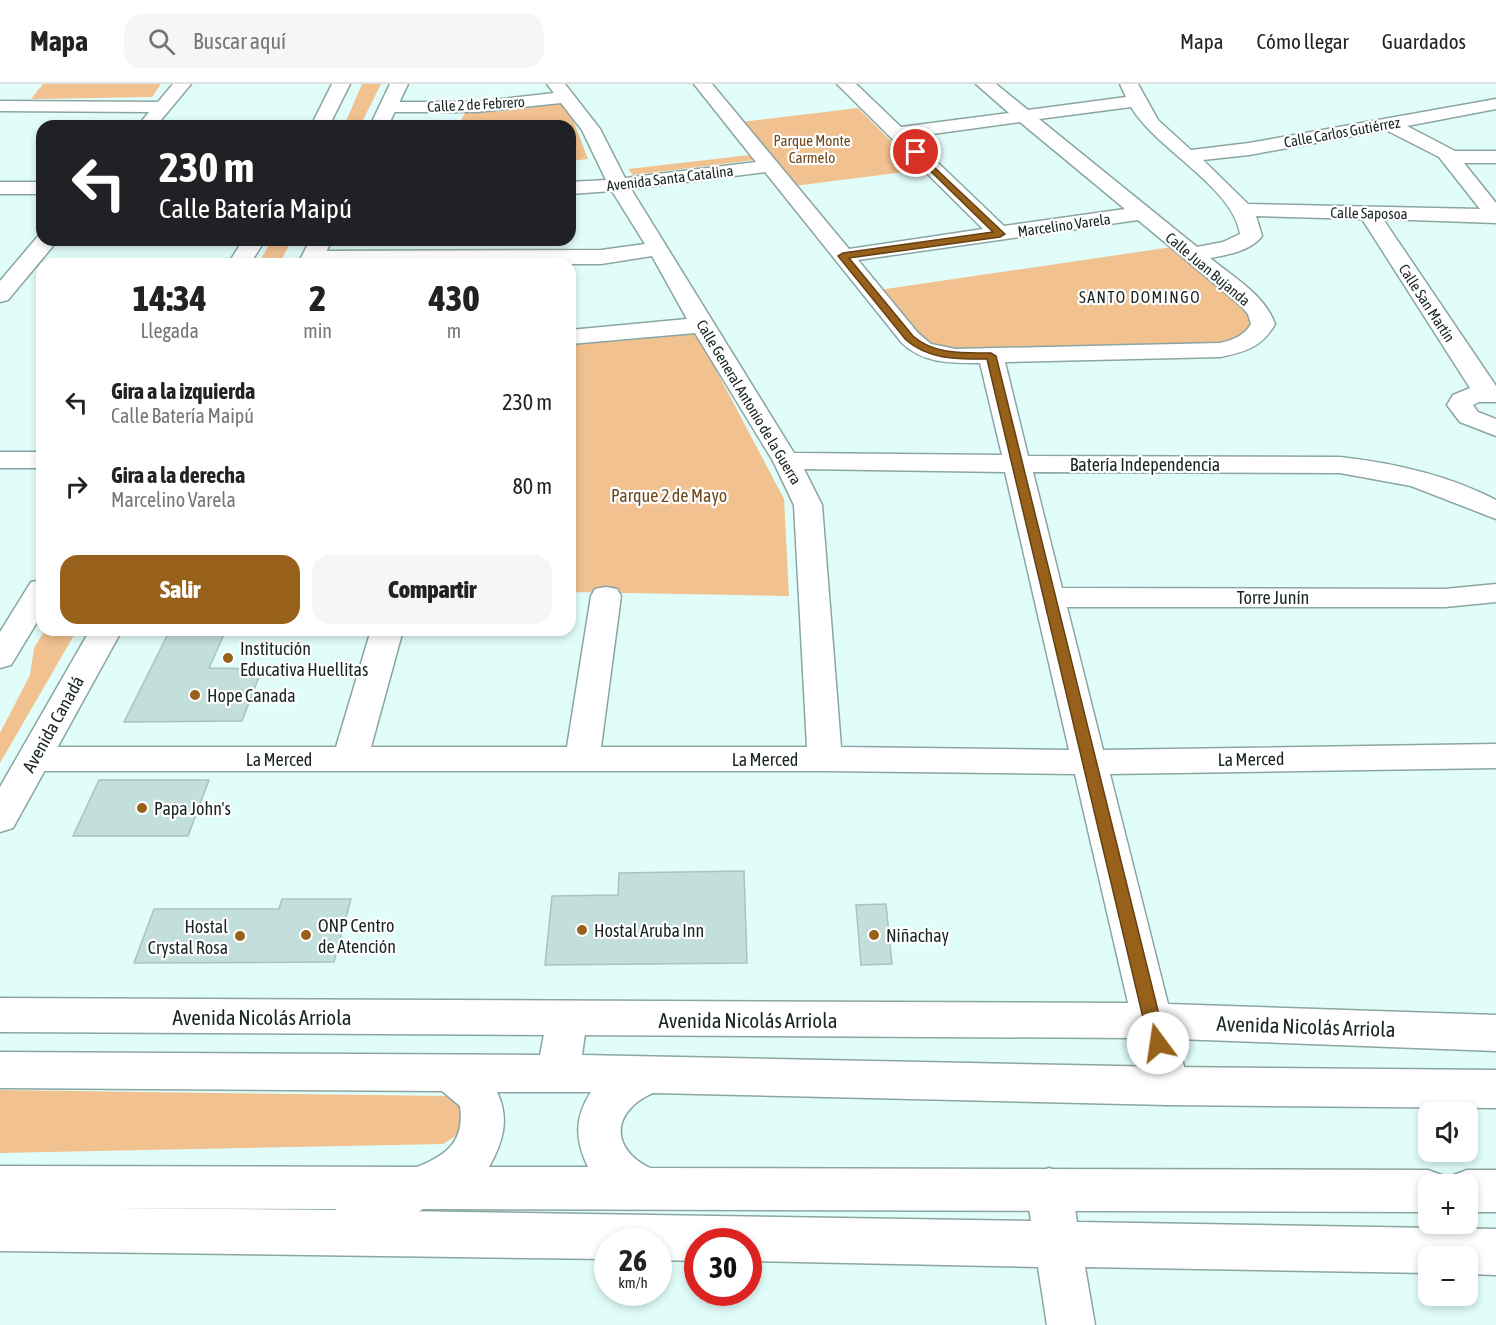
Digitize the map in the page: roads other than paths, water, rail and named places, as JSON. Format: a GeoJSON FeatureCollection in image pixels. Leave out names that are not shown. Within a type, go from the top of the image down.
{"type":"FeatureCollection","features":[{"type":"Feature","properties":{"kind":"street"},"geometry":{"type":"LineString","coordinates":[[152,120],[182,84]]}},
{"type":"Feature","properties":{"kind":"street"},"geometry":{"type":"LineString","coordinates":[[323,120],[341,84]]}},
{"type":"Feature","properties":{"kind":"street"},"geometry":{"type":"LineString","coordinates":[[382,120],[399,84]]}},
{"type":"Feature","properties":{"kind":"street","name":"Calle Juan Bujanda"},"geometry":{"type":"LineString","coordinates":[[703,84],[910,338],[923,350],[956,356],[1220,350],[1242,346],[1258,335],[1263,324],[1259,312],[1248,300],[985,84]]}},
{"type":"Feature","properties":{"kind":"street"},"geometry":{"type":"LineString","coordinates":[[846,84],[1000,234]]}},
{"type":"Feature","properties":{"kind":"street","name":"Calle 2 de Febrero"},"geometry":{"type":"LineString","coordinates":[[388,107],[476,107],[560,91]]}},
{"type":"Feature","properties":{"kind":"street","name":"Calle General Antonio de la Guerra"},"geometry":{"type":"LineString","coordinates":[[560,91],[591,129],[614,176],[786,461],[808,505],[825,759]]}},
{"type":"Feature","properties":{"kind":"street"},"geometry":{"type":"LineString","coordinates":[[896,133],[1023,116],[1133,93],[1153,125],[1243,210],[1252,228],[1251,236],[1242,243],[1226,249],[1192,254]]}},
{"type":"Feature","properties":{"kind":"street"},"geometry":{"type":"LineString","coordinates":[[2,98],[164,107]]}},
{"type":"Feature","properties":{"kind":"street","name":"Calle Carlos Gutiérrez"},"geometry":{"type":"LineString","coordinates":[[1188,156],[1249,149],[1496,105]]}},
{"type":"Feature","properties":{"kind":"street"},"geometry":{"type":"LineString","coordinates":[[1389,124],[1438,148],[1450,157],[1496,216]]}},
{"type":"Feature","properties":{"kind":"street"},"geometry":{"type":"LineString","coordinates":[[1450,157],[1496,157]]}},
{"type":"Feature","properties":{"kind":"street","name":"Avenida Santa Catalina"},"geometry":{"type":"LineString","coordinates":[[576,186],[614,176],[763,158]]}},
{"type":"Feature","properties":{"kind":"street","name":"Avenida Santa Catalina"},"geometry":{"type":"LineString","coordinates":[[586,167],[614,176]]}},
{"type":"Feature","properties":{"kind":"street"},"geometry":{"type":"LineString","coordinates":[[0,171],[36,171]]}},
{"type":"Feature","properties":{"kind":"street"},"geometry":{"type":"LineString","coordinates":[[0,188],[36,188]]}},
{"type":"Feature","properties":{"kind":"street","name":"Calle Saposoa"},"geometry":{"type":"LineString","coordinates":[[1243,210],[1496,216]]}},
{"type":"Feature","properties":{"kind":"street","name":"Marcelino Varela"},"geometry":{"type":"LineString","coordinates":[[843,256],[1142,213]]}},
{"type":"Feature","properties":{"kind":"street","name":"Calle San Martín"},"geometry":{"type":"LineString","coordinates":[[1368,213],[1491,394],[1467,396],[1460,405],[1469,417],[1496,428]]}},
{"type":"Feature","properties":{"kind":"street"},"geometry":{"type":"LineString","coordinates":[[0,295],[42,246]]}},
{"type":"Feature","properties":{"kind":"street"},"geometry":{"type":"LineString","coordinates":[[314,254],[601,258],[659,249]]}},
{"type":"Feature","properties":{"kind":"street"},"geometry":{"type":"LineString","coordinates":[[576,336],[702,325]]}},
{"type":"Feature","properties":{"kind":"street"},"geometry":{"type":"LineString","coordinates":[[991,356],[1168,1086]]}},
{"type":"Feature","properties":{"kind":"street"},"geometry":{"type":"LineString","coordinates":[[0,460],[36,460]]}},
{"type":"Feature","properties":{"kind":"street","name":"Batería Independencia"},"geometry":{"type":"LineString","coordinates":[[786,461],[1360,467],[1426,481],[1496,511]]}},
{"type":"Feature","properties":{"kind":"street","name":"Torre Junín"},"geometry":{"type":"LineString","coordinates":[[1050,597],[1445,598],[1496,593]]}},
{"type":"Feature","properties":{"kind":"street"},"geometry":{"type":"LineString","coordinates":[[582,759],[606,596]]}},
{"type":"Feature","properties":{"kind":"street"},"geometry":{"type":"LineString","coordinates":[[0,658],[36,599]]}},
{"type":"Feature","properties":{"kind":"street","name":"Avenida Canadá"},"geometry":{"type":"LineString","coordinates":[[0,819],[103,636]]}},
{"type":"Feature","properties":{"kind":"street"},"geometry":{"type":"LineString","coordinates":[[350,759],[385,636]]}},
{"type":"Feature","properties":{"kind":"street","name":"La Merced"},"geometry":{"type":"LineString","coordinates":[[34,759],[825,759],[1089,762],[1496,756]]}},
{"type":"Feature","properties":{"kind":"street","name":"Avenida Nicolás Arriola"},"geometry":{"type":"LineString","coordinates":[[0,1015],[1152,1022],[1496,1033]]}},
{"type":"Feature","properties":{"kind":"street"},"geometry":{"type":"LineString","coordinates":[[558,1073],[567,1019]]}},
{"type":"Feature","properties":{"kind":"street"},"geometry":{"type":"LineString","coordinates":[[0,1070],[652,1074],[1168,1086],[1496,1089]]}},
{"type":"Feature","properties":{"kind":"street"},"geometry":{"type":"LineString","coordinates":[[340,1232],[420,1187],[452,1175],[474,1152],[484,1123],[483,1109],[470,1086],[446,1073]]}},
{"type":"Feature","properties":{"kind":"street"},"geometry":{"type":"LineString","coordinates":[[645,1188],[630,1183],[607,1163],[598,1135],[599,1121],[613,1096],[624,1085],[652,1074]]}},
{"type":"Feature","properties":{"kind":"street"},"geometry":{"type":"LineString","coordinates":[[0,1187],[1418,1191]]}},
{"type":"Feature","properties":{"kind":"street"},"geometry":{"type":"LineString","coordinates":[[1049,1189],[1071,1325]]}},
{"type":"Feature","properties":{"kind":"street"},"geometry":{"type":"LineString","coordinates":[[1478,1191],[1496,1191]]}},
{"type":"Feature","properties":{"kind":"street"},"geometry":{"type":"LineString","coordinates":[[0,1229],[340,1232],[1496,1252]]}},
{"type":"Feature","properties":{"kind":"place","name":"Institución Educativa Huellitas"},"geometry":{"type":"Point","coordinates":[228,658]}},
{"type":"Feature","properties":{"kind":"place","name":"Hope Canada"},"geometry":{"type":"Point","coordinates":[195,695]}},
{"type":"Feature","properties":{"kind":"place","name":"Papa John's"},"geometry":{"type":"Point","coordinates":[142,808]}},
{"type":"Feature","properties":{"kind":"place","name":"Hostal Aruba Inn"},"geometry":{"type":"Point","coordinates":[582,930]}},
{"type":"Feature","properties":{"kind":"place","name":"ONP Centro de Atención"},"geometry":{"type":"Point","coordinates":[306,935]}},
{"type":"Feature","properties":{"kind":"place","name":"Niñachay"},"geometry":{"type":"Point","coordinates":[874,935]}},
{"type":"Feature","properties":{"kind":"place","name":"Hostal Crystal Rosa"},"geometry":{"type":"Point","coordinates":[240,936]}},
{"type":"Feature","properties":{"kind":"district","name":"SANTO DOMINGO"},"geometry":{"type":"Point","coordinates":[1140,297]}},
{"type":"Feature","properties":{"kind":"park label","name":"Parque Monte Carmelo"},"geometry":{"type":"Point","coordinates":[812,148]}},
{"type":"Feature","properties":{"kind":"park label","name":"Parque 2 de Mayo"},"geometry":{"type":"Point","coordinates":[669,495]}}]}
